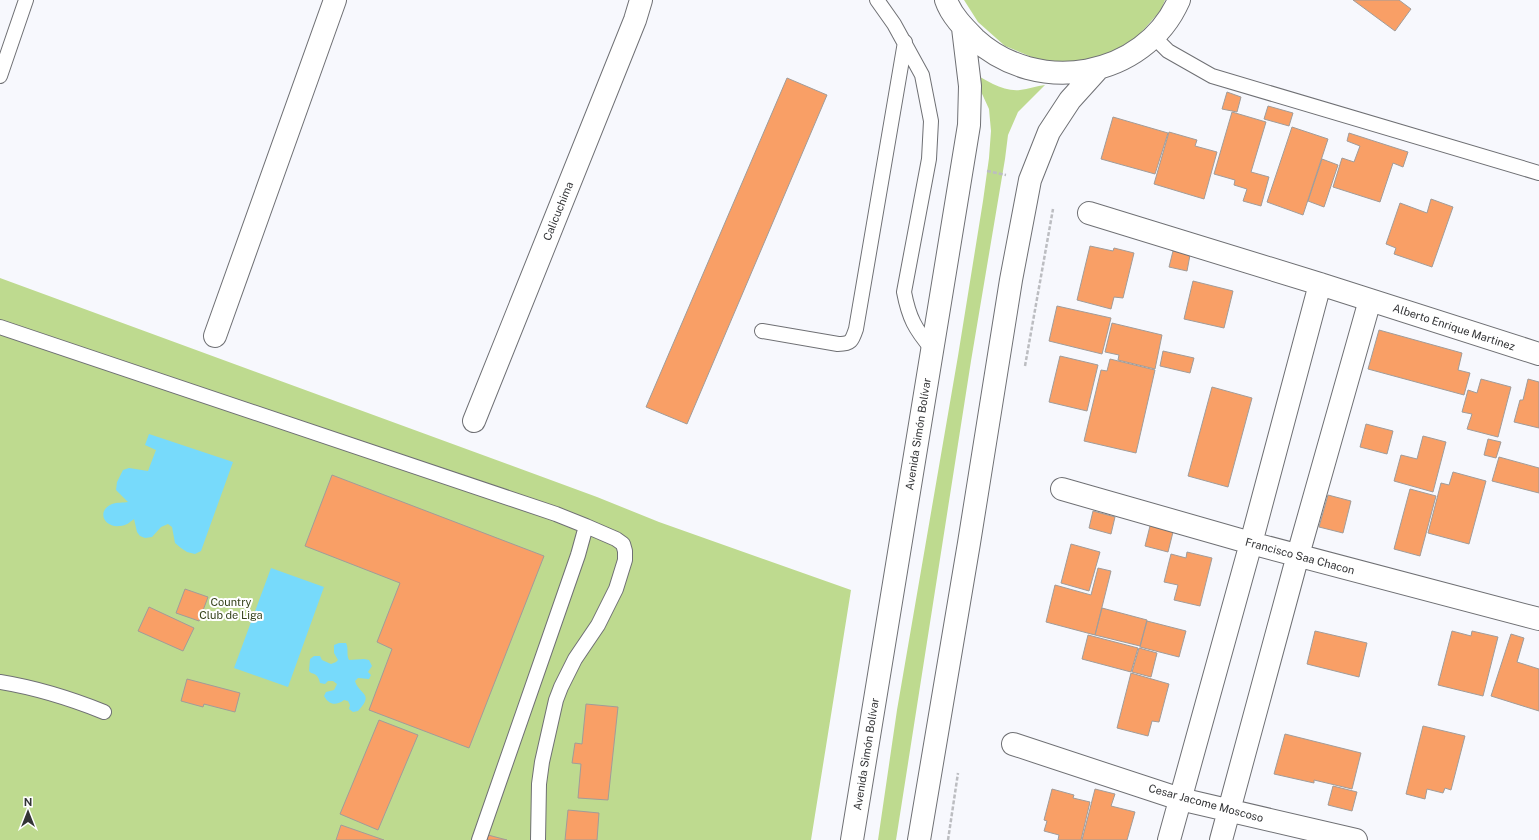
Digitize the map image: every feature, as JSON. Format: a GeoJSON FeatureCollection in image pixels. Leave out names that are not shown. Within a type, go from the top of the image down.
{"type":"FeatureCollection","features":[{"type":"Feature","properties":{"kind":"main road"},"geometry":{"type":"LineString","coordinates":[[215,336],[335,0]]}},
{"type":"Feature","properties":{"kind":"main road","name":"Calicuchima"},"geometry":{"type":"LineString","coordinates":[[474,421],[635,20],[641,0]]}},
{"type":"Feature","properties":{"kind":"main road"},"geometry":{"type":"LineString","coordinates":[[945,2],[963,28],[985,49],[1011,63],[1039,72],[1069,74],[1098,69],[1128,56],[1154,37],[1174,11],[1178,0]]}},
{"type":"Feature","properties":{"kind":"main road","name":"Avenida Simón Bolívar"},"geometry":{"type":"LineString","coordinates":[[852,840],[969,125],[970,86],[963,28]]}},
{"type":"Feature","properties":{"kind":"main road"},"geometry":{"type":"LineString","coordinates":[[920,840],[1010,287],[1030,180],[1048,132],[1070,100],[1098,69]]}},
{"type":"Feature","properties":{"kind":"main road","name":"Alberto Enrique Martinez"},"geometry":{"type":"LineString","coordinates":[[1088,214],[1320,284],[1539,354]]}},
{"type":"Feature","properties":{"kind":"main road"},"geometry":{"type":"LineString","coordinates":[[1169,840],[1251,543],[1320,284]]}},
{"type":"Feature","properties":{"kind":"main road"},"geometry":{"type":"LineString","coordinates":[[1221,840],[1298,555],[1370,300]]}},
{"type":"Feature","properties":{"kind":"main road","name":"Francisco Saa Chacon"},"geometry":{"type":"LineString","coordinates":[[1062,489],[1251,543],[1539,619]]}},
{"type":"Feature","properties":{"kind":"main road","name":"Cesar Jacome Moscoso"},"geometry":{"type":"LineString","coordinates":[[1013,744],[1180,799],[1356,840]]}},
{"type":"Feature","properties":{"kind":"lane"},"geometry":{"type":"LineString","coordinates":[[0,76],[26,0]]}},
{"type":"Feature","properties":{"kind":"lane"},"geometry":{"type":"LineString","coordinates":[[877,0],[905,42],[922,75],[931,121],[929,160],[904,292],[908,313],[919,334],[932,349]]}},
{"type":"Feature","properties":{"kind":"lane"},"geometry":{"type":"LineString","coordinates":[[1154,37],[1168,51],[1212,76],[1539,173]]}},
{"type":"Feature","properties":{"kind":"lane"},"geometry":{"type":"LineString","coordinates":[[762,331],[838,344],[847,344],[852,340],[856,329],[905,42]]}},
{"type":"Feature","properties":{"kind":"lane"},"geometry":{"type":"LineString","coordinates":[[0,327],[556,514],[616,539],[623,544],[625,560],[616,589],[598,624],[575,659],[556,700],[542,762],[539,784],[538,840]]}},
{"type":"Feature","properties":{"kind":"lane"},"geometry":{"type":"LineString","coordinates":[[479,840],[578,555],[586,526]]}},
{"type":"Feature","properties":{"kind":"lane"},"geometry":{"type":"LineString","coordinates":[[0,682],[27,686],[69,698],[104,712]]}},
{"type":"Feature","properties":{"kind":"path"},"geometry":{"type":"LineString","coordinates":[[962,166],[1030,180]]}},
{"type":"Feature","properties":{"kind":"path"},"geometry":{"type":"LineString","coordinates":[[1024,373],[1054,203]]}},
{"type":"Feature","properties":{"kind":"path"},"geometry":{"type":"LineString","coordinates":[[948,840],[959,772]]}},
{"type":"Feature","properties":{"kind":"green space"},"geometry":{"type":"Polygon","coordinates":[[[964,0],[1165,0],[1161,10],[1138,36],[1109,54],[1076,62],[1039,60],[1005,46],[978,22],[964,0]]]}},
{"type":"Feature","properties":{"kind":"green space"},"geometry":{"type":"Polygon","coordinates":[[[972,72],[995,85],[1008,89],[1020,90],[1045,85],[1018,112],[1008,135],[896,840],[878,840],[897,710],[958,356],[989,158],[991,131],[989,109],[972,72]]]}},
{"type":"Feature","properties":{"kind":"green space","name":"Country Club de Liga"},"geometry":{"type":"Polygon","coordinates":[[[0,278],[597,497],[659,522],[851,590],[811,840],[0,840],[0,278]]]}},
{"type":"Feature","properties":{"kind":"water"},"geometry":{"type":"Polygon","coordinates":[[[149,434],[233,462],[201,551],[195,554],[187,552],[175,543],[172,527],[168,524],[161,527],[152,537],[145,538],[140,536],[137,532],[134,519],[128,524],[114,526],[106,522],[104,518],[104,511],[107,507],[114,503],[128,502],[116,490],[117,482],[123,470],[129,468],[148,471],[156,450],[145,445],[149,434]]]}},
{"type":"Feature","properties":{"kind":"water"},"geometry":{"type":"Polygon","coordinates":[[[271,568],[324,587],[288,687],[234,668],[271,568]]]}},
{"type":"Feature","properties":{"kind":"water"},"geometry":{"type":"Polygon","coordinates":[[[346,643],[349,660],[369,660],[372,666],[368,672],[371,675],[369,679],[358,678],[355,681],[366,697],[363,705],[358,711],[353,712],[349,709],[350,705],[348,701],[344,700],[335,704],[330,703],[324,696],[326,692],[334,690],[337,684],[333,681],[328,681],[325,684],[320,683],[317,676],[309,671],[310,659],[314,656],[320,656],[322,660],[331,664],[336,662],[338,660],[334,653],[334,645],[346,643]]]}},
{"type":"Feature","properties":{"kind":"building"},"geometry":{"type":"Polygon","coordinates":[[[1353,0],[1399,0],[1411,9],[1395,31],[1353,0]]]}},
{"type":"Feature","properties":{"kind":"building"},"geometry":{"type":"Polygon","coordinates":[[[787,78],[827,95],[687,424],[646,407],[787,78]]]}},
{"type":"Feature","properties":{"kind":"building"},"geometry":{"type":"Polygon","coordinates":[[[1227,92],[1241,97],[1237,112],[1222,109],[1227,92]]]}},
{"type":"Feature","properties":{"kind":"building"},"geometry":{"type":"Polygon","coordinates":[[[1268,106],[1293,113],[1289,126],[1264,119],[1268,106]]]}},
{"type":"Feature","properties":{"kind":"building"},"geometry":{"type":"Polygon","coordinates":[[[1232,112],[1266,122],[1251,172],[1269,177],[1261,206],[1243,201],[1247,189],[1234,185],[1235,180],[1214,174],[1232,112]]]}},
{"type":"Feature","properties":{"kind":"building"},"geometry":{"type":"Polygon","coordinates":[[[1113,117],[1168,133],[1155,174],[1101,159],[1113,117]]]}},
{"type":"Feature","properties":{"kind":"building"},"geometry":{"type":"Polygon","coordinates":[[[1292,127],[1328,139],[1303,215],[1267,202],[1292,127]]]}},
{"type":"Feature","properties":{"kind":"building"},"geometry":{"type":"Polygon","coordinates":[[[1169,132],[1197,140],[1195,146],[1217,152],[1204,199],[1154,184],[1169,132]]]}},
{"type":"Feature","properties":{"kind":"building"},"geometry":{"type":"Polygon","coordinates":[[[1349,133],[1408,152],[1403,167],[1393,163],[1380,202],[1333,187],[1342,158],[1354,162],[1360,146],[1347,141],[1349,133]]]}},
{"type":"Feature","properties":{"kind":"building"},"geometry":{"type":"Polygon","coordinates":[[[1322,159],[1338,165],[1324,207],[1308,201],[1322,159]]]}},
{"type":"Feature","properties":{"kind":"building"},"geometry":{"type":"Polygon","coordinates":[[[1431,199],[1453,207],[1432,267],[1394,254],[1396,248],[1386,244],[1400,203],[1427,213],[1431,199]]]}},
{"type":"Feature","properties":{"kind":"building"},"geometry":{"type":"Polygon","coordinates":[[[1090,246],[1113,251],[1114,248],[1134,253],[1123,298],[1114,297],[1111,309],[1077,300],[1090,246]]]}},
{"type":"Feature","properties":{"kind":"building"},"geometry":{"type":"Polygon","coordinates":[[[1173,251],[1190,255],[1187,271],[1169,267],[1173,251]]]}},
{"type":"Feature","properties":{"kind":"building"},"geometry":{"type":"Polygon","coordinates":[[[1193,281],[1233,291],[1224,328],[1184,319],[1193,281]]]}},
{"type":"Feature","properties":{"kind":"building"},"geometry":{"type":"Polygon","coordinates":[[[1057,306],[1111,318],[1102,354],[1049,341],[1057,306]]]}},
{"type":"Feature","properties":{"kind":"building"},"geometry":{"type":"Polygon","coordinates":[[[1112,323],[1162,335],[1155,369],[1118,360],[1119,355],[1105,352],[1112,323]]]}},
{"type":"Feature","properties":{"kind":"building"},"geometry":{"type":"Polygon","coordinates":[[[1379,330],[1462,353],[1458,370],[1470,373],[1464,395],[1368,369],[1379,330]]]}},
{"type":"Feature","properties":{"kind":"building"},"geometry":{"type":"Polygon","coordinates":[[[1163,351],[1194,358],[1190,373],[1160,366],[1163,351]]]}},
{"type":"Feature","properties":{"kind":"building"},"geometry":{"type":"Polygon","coordinates":[[[1060,356],[1098,365],[1087,411],[1049,402],[1060,356]]]}},
{"type":"Feature","properties":{"kind":"building"},"geometry":{"type":"Polygon","coordinates":[[[1110,359],[1155,370],[1136,453],[1084,441],[1101,370],[1107,371],[1110,359]]]}},
{"type":"Feature","properties":{"kind":"building"},"geometry":{"type":"Polygon","coordinates":[[[1481,379],[1511,387],[1498,437],[1467,429],[1472,414],[1462,412],[1468,390],[1477,393],[1481,379]]]}},
{"type":"Feature","properties":{"kind":"building"},"geometry":{"type":"Polygon","coordinates":[[[1528,379],[1539,382],[1539,428],[1514,422],[1520,400],[1523,400],[1528,379]]]}},
{"type":"Feature","properties":{"kind":"building"},"geometry":{"type":"Polygon","coordinates":[[[1212,387],[1252,398],[1228,487],[1188,476],[1212,387]]]}},
{"type":"Feature","properties":{"kind":"building"},"geometry":{"type":"Polygon","coordinates":[[[1366,424],[1393,431],[1387,454],[1360,447],[1366,424]]]}},
{"type":"Feature","properties":{"kind":"building"},"geometry":{"type":"Polygon","coordinates":[[[1423,436],[1446,442],[1433,492],[1394,481],[1401,455],[1417,459],[1423,436]]]}},
{"type":"Feature","properties":{"kind":"building"},"geometry":{"type":"Polygon","coordinates":[[[1488,439],[1501,442],[1496,458],[1484,455],[1488,439]]]}},
{"type":"Feature","properties":{"kind":"building"},"geometry":{"type":"Polygon","coordinates":[[[1499,457],[1539,468],[1539,493],[1492,481],[1499,457]]]}},
{"type":"Feature","properties":{"kind":"building"},"geometry":{"type":"Polygon","coordinates":[[[1453,472],[1486,481],[1469,544],[1428,533],[1441,483],[1449,485],[1453,472]]]}},
{"type":"Feature","properties":{"kind":"building"},"geometry":{"type":"Polygon","coordinates":[[[332,475],[544,556],[469,748],[369,710],[392,649],[377,642],[400,583],[305,546],[332,475]]]}},
{"type":"Feature","properties":{"kind":"building"},"geometry":{"type":"Polygon","coordinates":[[[1410,489],[1436,496],[1420,556],[1394,549],[1410,489]]]}},
{"type":"Feature","properties":{"kind":"building"},"geometry":{"type":"Polygon","coordinates":[[[1328,495],[1351,501],[1343,533],[1319,527],[1328,495]]]}},
{"type":"Feature","properties":{"kind":"building"},"geometry":{"type":"Polygon","coordinates":[[[1093,511],[1115,517],[1111,534],[1089,528],[1093,511]]]}},
{"type":"Feature","properties":{"kind":"building"},"geometry":{"type":"Polygon","coordinates":[[[1150,526],[1173,532],[1168,552],[1145,546],[1150,526]]]}},
{"type":"Feature","properties":{"kind":"building"},"geometry":{"type":"Polygon","coordinates":[[[1071,544],[1100,552],[1089,591],[1061,583],[1071,544]]]}},
{"type":"Feature","properties":{"kind":"building"},"geometry":{"type":"Polygon","coordinates":[[[1187,552],[1212,558],[1200,606],[1174,600],[1178,585],[1164,582],[1171,554],[1186,558],[1187,552]]]}},
{"type":"Feature","properties":{"kind":"building"},"geometry":{"type":"Polygon","coordinates":[[[1098,568],[1111,571],[1095,635],[1046,622],[1055,585],[1091,595],[1098,568]]]}},
{"type":"Feature","properties":{"kind":"building"},"geometry":{"type":"Polygon","coordinates":[[[185,589],[208,597],[199,621],[176,613],[185,589]]]}},
{"type":"Feature","properties":{"kind":"building"},"geometry":{"type":"Polygon","coordinates":[[[149,607],[194,628],[183,651],[138,631],[149,607]]]}},
{"type":"Feature","properties":{"kind":"building"},"geometry":{"type":"Polygon","coordinates":[[[1102,608],[1147,620],[1140,646],[1095,635],[1102,608]]]}},
{"type":"Feature","properties":{"kind":"building"},"geometry":{"type":"Polygon","coordinates":[[[1147,621],[1186,631],[1179,657],[1140,647],[1147,621]]]}},
{"type":"Feature","properties":{"kind":"building"},"geometry":{"type":"Polygon","coordinates":[[[1315,631],[1367,643],[1359,677],[1307,664],[1315,631]]]}},
{"type":"Feature","properties":{"kind":"building"},"geometry":{"type":"Polygon","coordinates":[[[1452,631],[1471,636],[1472,631],[1498,637],[1483,696],[1438,685],[1452,631]]]}},
{"type":"Feature","properties":{"kind":"building"},"geometry":{"type":"Polygon","coordinates":[[[1511,634],[1524,638],[1517,662],[1539,669],[1539,711],[1491,696],[1511,634]]]}},
{"type":"Feature","properties":{"kind":"building"},"geometry":{"type":"Polygon","coordinates":[[[1088,635],[1138,648],[1131,672],[1082,659],[1088,635]]]}},
{"type":"Feature","properties":{"kind":"building"},"geometry":{"type":"Polygon","coordinates":[[[1139,648],[1157,653],[1151,677],[1132,672],[1139,648]]]}},
{"type":"Feature","properties":{"kind":"building"},"geometry":{"type":"Polygon","coordinates":[[[1131,673],[1169,684],[1159,722],[1152,721],[1148,736],[1117,728],[1131,673]]]}},
{"type":"Feature","properties":{"kind":"building"},"geometry":{"type":"Polygon","coordinates":[[[187,679],[240,693],[235,712],[204,704],[203,707],[181,701],[187,679]]]}},
{"type":"Feature","properties":{"kind":"building"},"geometry":{"type":"Polygon","coordinates":[[[586,704],[618,707],[608,800],[578,798],[581,764],[572,763],[575,743],[582,744],[586,704]]]}},
{"type":"Feature","properties":{"kind":"building"},"geometry":{"type":"Polygon","coordinates":[[[379,720],[418,735],[378,830],[340,814],[379,720]]]}},
{"type":"Feature","properties":{"kind":"building"},"geometry":{"type":"Polygon","coordinates":[[[1423,726],[1465,736],[1451,790],[1445,788],[1443,793],[1427,789],[1425,799],[1406,794],[1423,726]]]}},
{"type":"Feature","properties":{"kind":"building"},"geometry":{"type":"Polygon","coordinates":[[[1285,734],[1361,753],[1352,789],[1314,780],[1314,783],[1274,774],[1285,734]]]}},
{"type":"Feature","properties":{"kind":"building"},"geometry":{"type":"Polygon","coordinates":[[[1333,786],[1357,792],[1352,811],[1328,805],[1333,786]]]}},
{"type":"Feature","properties":{"kind":"building"},"geometry":{"type":"Polygon","coordinates":[[[1052,789],[1074,795],[1073,798],[1090,802],[1081,840],[1058,840],[1059,835],[1044,831],[1047,821],[1044,820],[1052,789]]]}},
{"type":"Feature","properties":{"kind":"building"},"geometry":{"type":"Polygon","coordinates":[[[1095,789],[1115,794],[1111,806],[1135,812],[1127,840],[1082,840],[1095,789]]]}},
{"type":"Feature","properties":{"kind":"building"},"geometry":{"type":"Polygon","coordinates":[[[568,810],[599,813],[597,840],[565,840],[568,810]]]}},
{"type":"Feature","properties":{"kind":"building"},"geometry":{"type":"Polygon","coordinates":[[[341,825],[384,840],[336,840],[341,825]]]}},
{"type":"Feature","properties":{"kind":"building"},"geometry":{"type":"Polygon","coordinates":[[[488,835],[507,840],[487,840],[488,835]]]}}]}
